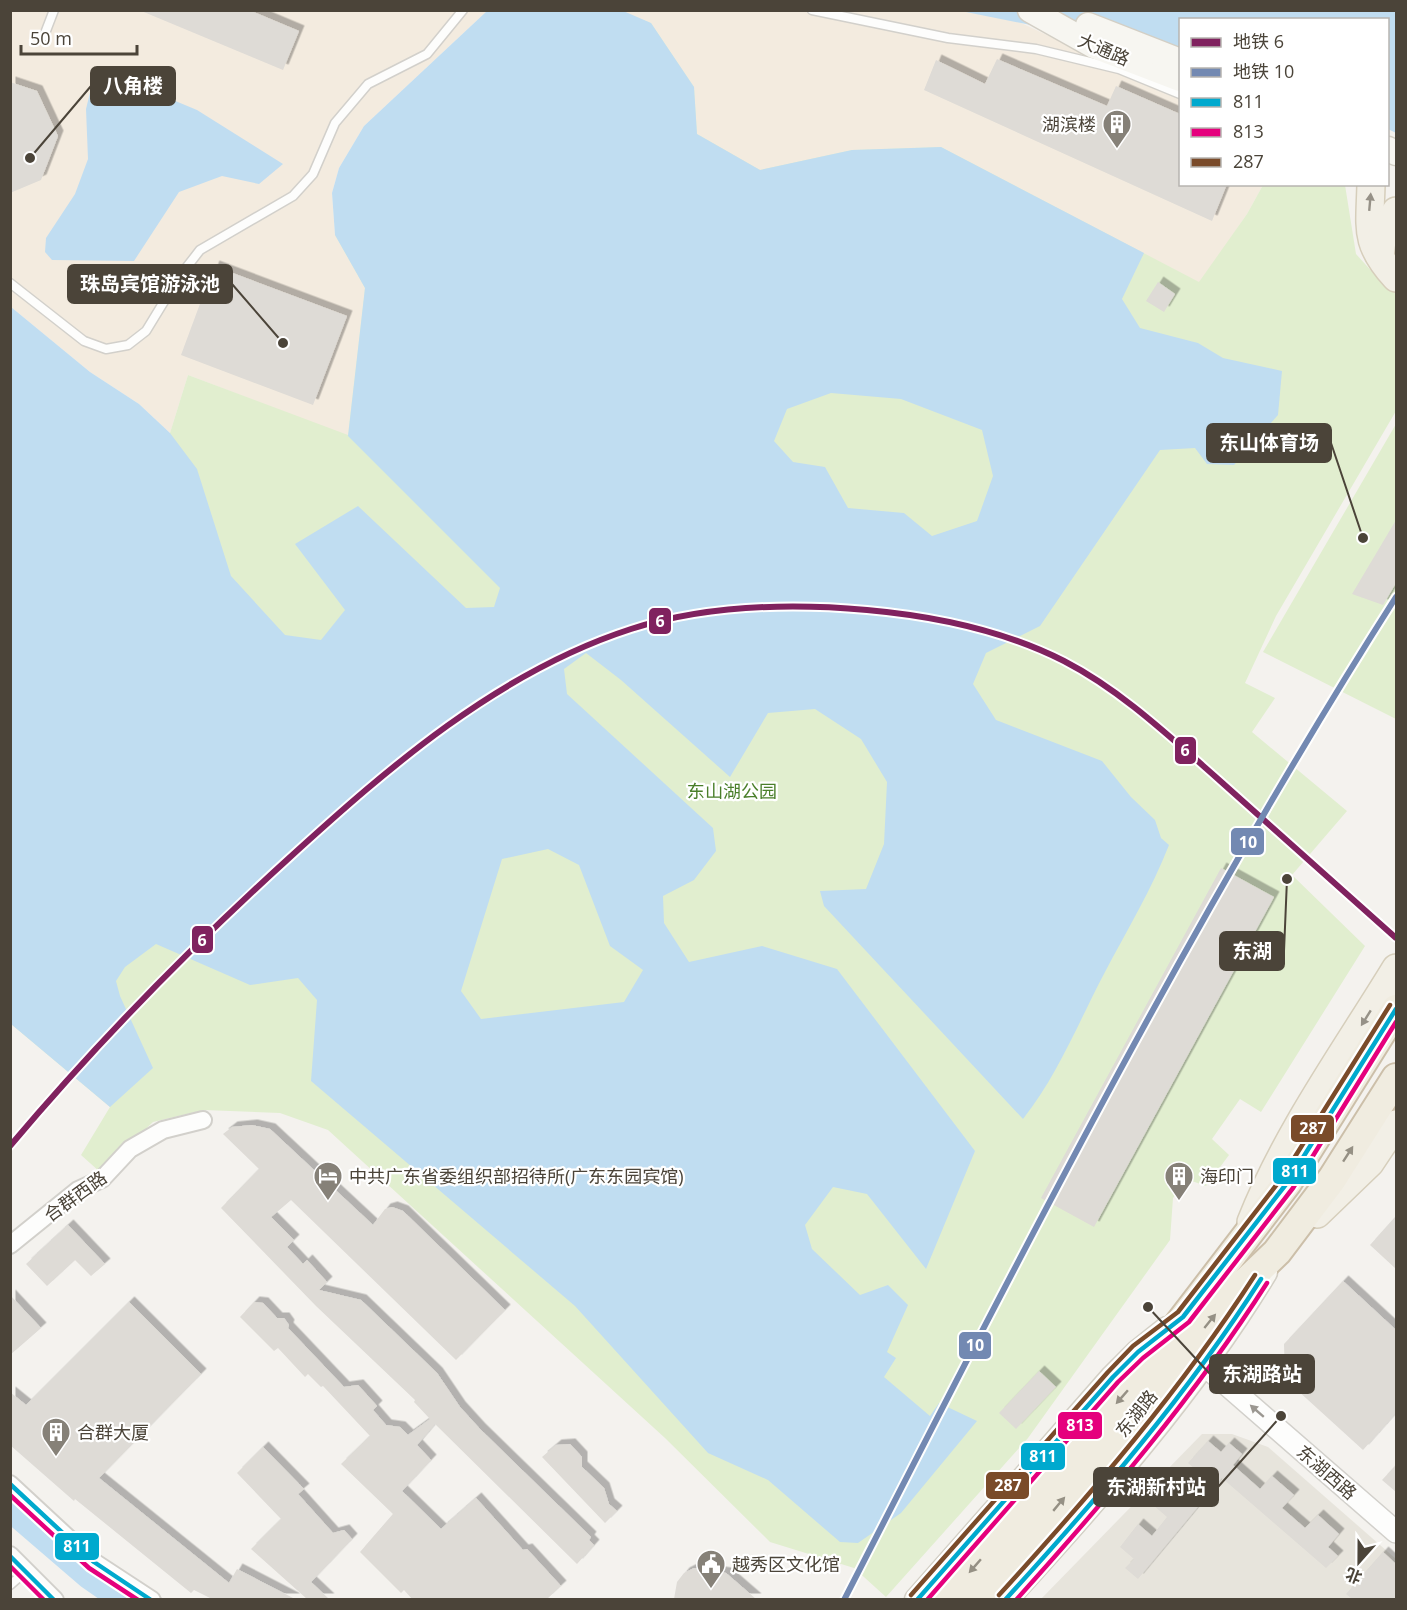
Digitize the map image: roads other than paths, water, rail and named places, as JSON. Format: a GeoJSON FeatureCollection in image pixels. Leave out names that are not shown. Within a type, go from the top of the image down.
{"type":"FeatureCollection","features":[{"type":"Feature","properties":{"kind":"highway","name":"东湖路"},"geometry":{"type":"LineString","coordinates":[[977,1599],[1013,1540],[1287,1183],[1396,1010]]}},
{"type":"Feature","properties":{"kind":"highway","name":"东湖路"},"geometry":{"type":"LineString","coordinates":[[945,1599],[1013,1540],[1229,1298],[1277,1252],[1332,1179],[1396,1078]]}},
{"type":"Feature","properties":{"kind":"main road","name":"大通路"},"geometry":{"type":"LineString","coordinates":[[1030,10],[1094,46],[1179,79]]}},
{"type":"Feature","properties":{"kind":"main road","name":"大通路"},"geometry":{"type":"LineString","coordinates":[[1062,10],[1097,30],[1179,61]]}},
{"type":"Feature","properties":{"kind":"main road"},"geometry":{"type":"LineString","coordinates":[[1371,186],[1368,220],[1372,243],[1388,269]]}},
{"type":"Feature","properties":{"kind":"main road"},"geometry":{"type":"LineString","coordinates":[[1388,269],[1383,233],[1396,211]]}},
{"type":"Feature","properties":{"kind":"main road"},"geometry":{"type":"LineString","coordinates":[[1246,1235],[1266,1186],[1287,1145],[1396,968]]}},
{"type":"Feature","properties":{"kind":"main road"},"geometry":{"type":"LineString","coordinates":[[1005,1599],[1084,1511],[1203,1364],[1277,1252],[1370,1163],[1396,1124]]}},
{"type":"Feature","properties":{"kind":"main road"},"geometry":{"type":"LineString","coordinates":[[917,1599],[1113,1377],[1138,1352],[1183,1317]]}},
{"type":"Feature","properties":{"kind":"street","name":"合群西路"},"geometry":{"type":"LineString","coordinates":[[10,1245],[78,1190],[102,1179],[130,1149],[163,1130],[204,1120]]}},
{"type":"Feature","properties":{"kind":"street","name":"东湖西路"},"geometry":{"type":"LineString","coordinates":[[1203,1364],[1396,1532]]}},
{"type":"Feature","properties":{"kind":"street"},"geometry":{"type":"LineString","coordinates":[[10,1484],[94,1562],[152,1599]]}},
{"type":"Feature","properties":{"kind":"street"},"geometry":{"type":"LineString","coordinates":[[10,1555],[55,1599]]}},
{"type":"Feature","properties":{"kind":"lane"},"geometry":{"type":"LineString","coordinates":[[44,36],[54,10]]}},
{"type":"Feature","properties":{"kind":"lane"},"geometry":{"type":"LineString","coordinates":[[10,283],[84,341],[106,349],[128,345],[146,331],[179,277],[200,250],[293,196],[312,174],[335,123],[368,84],[427,54],[464,10]]}},
{"type":"Feature","properties":{"kind":"lane"},"geometry":{"type":"LineString","coordinates":[[812,10],[948,38],[1036,49],[1119,69],[1179,94]]}},
{"type":"Feature","properties":{"kind":"lane"},"geometry":{"type":"LineString","coordinates":[[10,1586],[26,1571]]}},
{"type":"Feature","properties":{"kind":"water","name":"东山湖公园"},"geometry":{"type":"Polygon","coordinates":[[[621,10],[651,23],[694,87],[697,134],[760,170],[852,150],[941,147],[1144,253],[1122,299],[1140,328],[1198,343],[1223,358],[1282,371],[1278,415],[1234,465],[1207,464],[1195,448],[1160,450],[1040,626],[986,653],[973,684],[996,720],[1102,761],[1131,797],[1155,820],[1161,838],[1169,845],[1147,893],[1057,1066],[1023,1119],[824,906],[820,891],[866,889],[884,844],[887,782],[861,739],[815,709],[768,713],[730,777],[621,680],[586,653],[564,669],[567,694],[713,828],[716,851],[694,880],[663,896],[664,923],[689,962],[762,946],[837,969],[975,1151],[926,1269],[867,1194],[833,1187],[805,1225],[812,1249],[860,1295],[888,1285],[908,1305],[887,1352],[896,1358],[884,1377],[930,1416],[939,1403],[977,1421],[901,1513],[858,1543],[840,1542],[768,1480],[708,1453],[575,1306],[311,1081],[317,1000],[298,978],[250,985],[156,944],[125,967],[116,981],[120,996],[153,1068],[110,1107],[11,1024],[11,307],[90,372],[139,404],[170,433],[197,469],[231,576],[285,635],[321,640],[345,610],[295,544],[358,506],[466,608],[494,607],[500,588],[348,436],[365,288],[335,235],[332,193],[339,168],[364,126],[487,11],[621,10]],[[831,393],[787,409],[774,441],[793,462],[825,467],[848,508],[904,513],[932,536],[977,521],[993,476],[982,430],[901,399],[831,393]],[[548,849],[502,859],[461,991],[481,1019],[624,1002],[643,970],[610,946],[579,865],[548,849]]]}},
{"type":"Feature","properties":{"kind":"water"},"geometry":{"type":"Polygon","coordinates":[[[961,11],[1396,11],[1396,133],[1389,130],[1389,18],[1179,18],[1179,55],[961,11]]]}},
{"type":"Feature","properties":{"kind":"water"},"geometry":{"type":"Polygon","coordinates":[[[96,68],[197,110],[283,164],[259,184],[222,176],[179,192],[134,261],[52,260],[45,252],[46,238],[75,194],[88,159],[86,109],[96,68]]]}},
{"type":"Feature","properties":{"kind":"waterway"},"geometry":{"type":"LineString","coordinates":[[10,1507],[89,1575],[125,1600]]}},
{"type":"Feature","properties":{"kind":"metro line","name":"10"},"geometry":{"type":"LineString","coordinates":[[844,1600],[1041,1218],[1177,966],[1248,842],[1396,597]]}},
{"type":"Feature","properties":{"kind":"metro line","name":"6"},"geometry":{"type":"LineString","coordinates":[[10,1146],[76,1071],[179,962],[288,859],[406,757],[491,696],[536,670],[582,647],[631,629],[689,615],[778,607],[867,610],[917,616],[968,626],[1041,650],[1085,673],[1126,700],[1396,938]]}},
{"type":"Feature","properties":{"kind":"place","name":"湖滨楼"},"geometry":{"type":"Point","coordinates":[1117,150]}},
{"type":"Feature","properties":{"kind":"place","name":"八角楼"},"geometry":{"type":"Point","coordinates":[30,158]}},
{"type":"Feature","properties":{"kind":"place","name":"珠岛宾馆游泳池"},"geometry":{"type":"Point","coordinates":[283,343]}},
{"type":"Feature","properties":{"kind":"place","name":"东山体育场"},"geometry":{"type":"Point","coordinates":[1363,538]}},
{"type":"Feature","properties":{"kind":"place","name":"东湖"},"geometry":{"type":"Point","coordinates":[1287,879]}},
{"type":"Feature","properties":{"kind":"place","name":"中共广东省委组织部招待所(广东东园宾馆)"},"geometry":{"type":"Point","coordinates":[328,1202]}},
{"type":"Feature","properties":{"kind":"place","name":"海印门"},"geometry":{"type":"Point","coordinates":[1179,1202]}},
{"type":"Feature","properties":{"kind":"place","name":"东湖路站"},"geometry":{"type":"Point","coordinates":[1148,1307]}},
{"type":"Feature","properties":{"kind":"place","name":"东湖新村站"},"geometry":{"type":"Point","coordinates":[1281,1416]}},
{"type":"Feature","properties":{"kind":"place","name":"合群大厦"},"geometry":{"type":"Point","coordinates":[56,1458]}},
{"type":"Feature","properties":{"kind":"place","name":"越秀区文化馆"},"geometry":{"type":"Point","coordinates":[711,1590]}}]}
